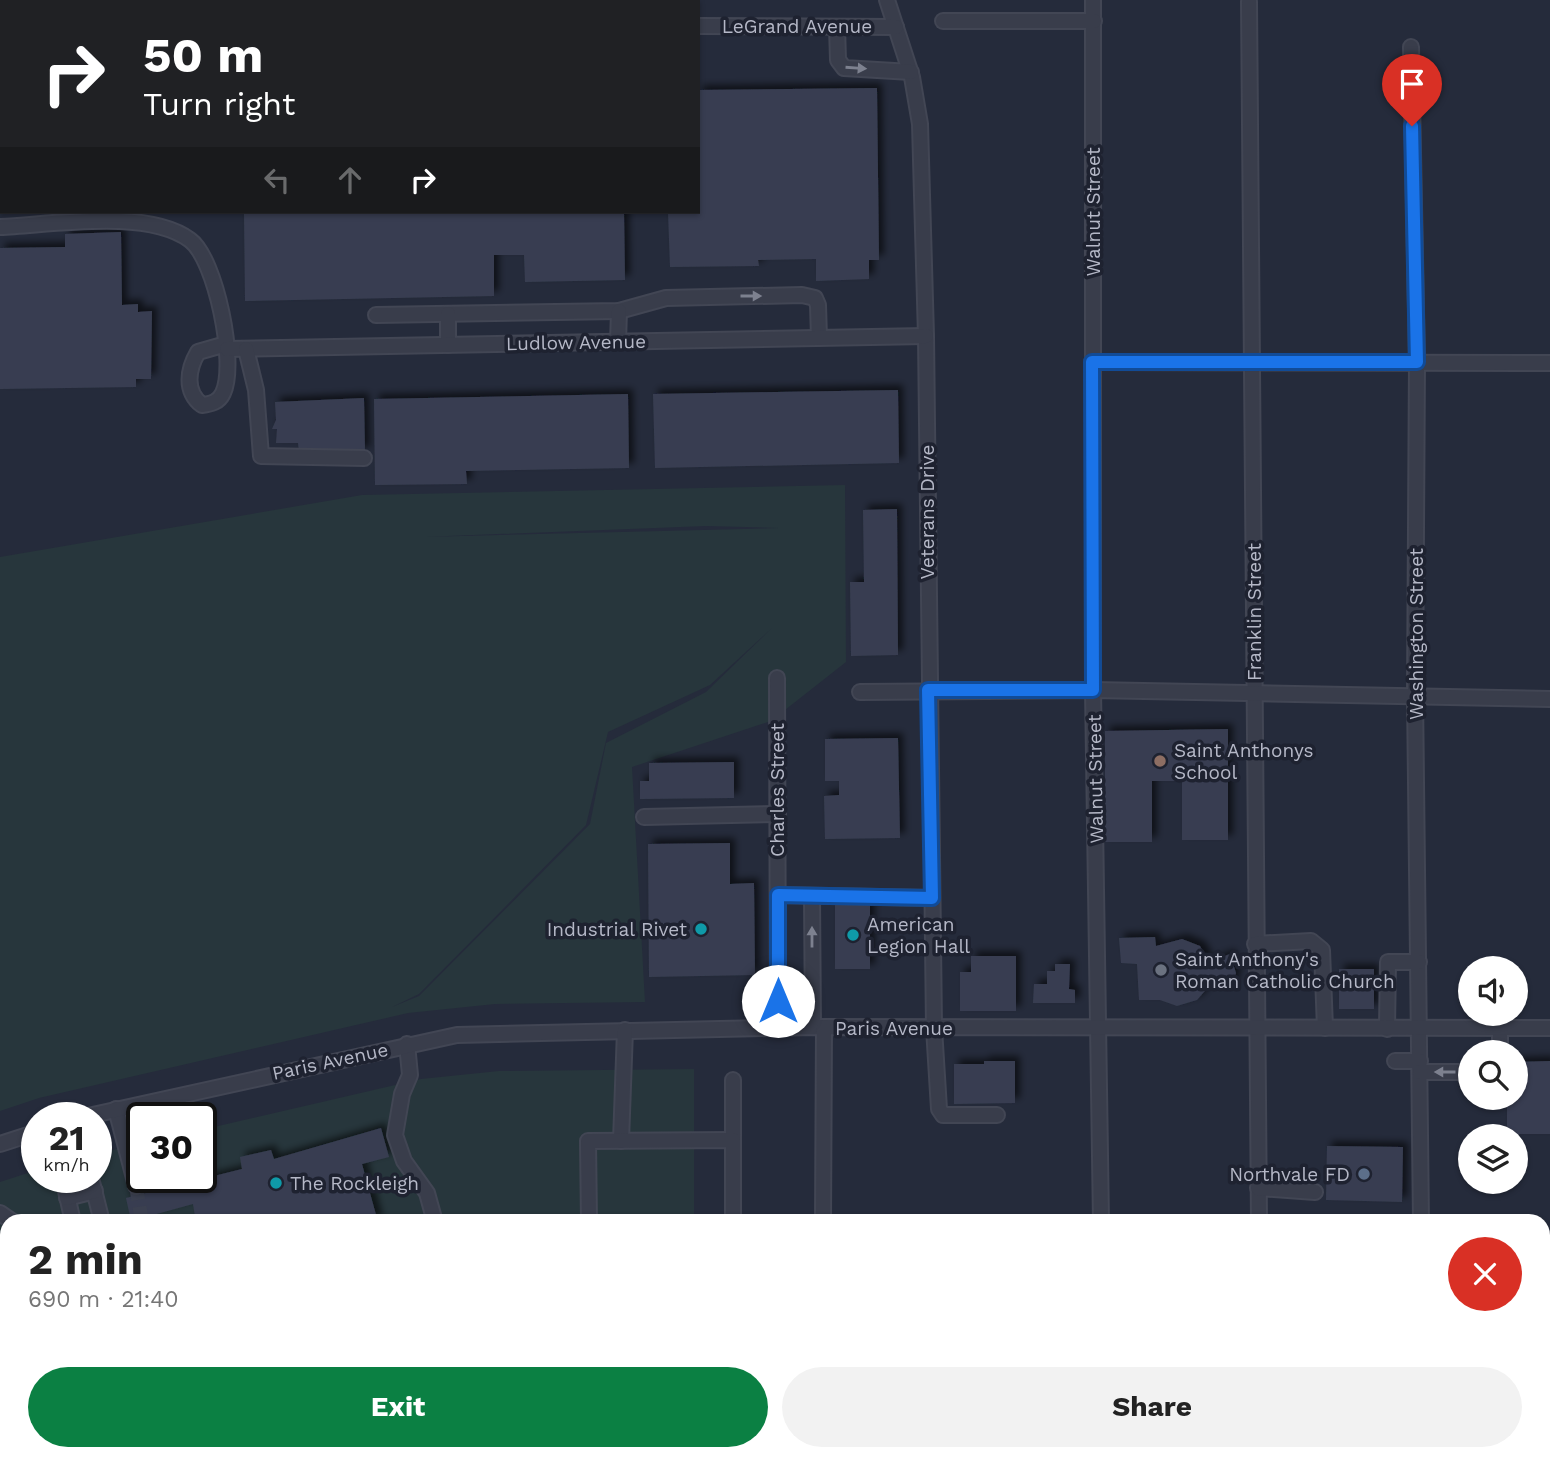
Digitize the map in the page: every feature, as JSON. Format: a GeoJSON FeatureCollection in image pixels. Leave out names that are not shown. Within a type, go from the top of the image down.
{"type":"FeatureCollection","features":[{"type":"Feature","properties":{"kind":"street","name":"Veterans Drive"},"geometry":{"type":"LineString","coordinates":[[887,0],[911,72],[920,124],[926,336],[934,1028],[939,1108],[943,1115],[996,1115]]}},
{"type":"Feature","properties":{"kind":"street","name":"Walnut Street"},"geometry":{"type":"LineString","coordinates":[[1093,0],[1093,690],[1101,1214]]}},
{"type":"Feature","properties":{"kind":"street","name":"Franklin Street"},"geometry":{"type":"LineString","coordinates":[[1249,2],[1259,1214]]}},
{"type":"Feature","properties":{"kind":"street"},"geometry":{"type":"LineString","coordinates":[[943,21],[1094,21]]}},
{"type":"Feature","properties":{"kind":"street","name":"LeGrand Avenue"},"geometry":{"type":"LineString","coordinates":[[700,26],[896,27]]}},
{"type":"Feature","properties":{"kind":"street"},"geometry":{"type":"LineString","coordinates":[[837,27],[838,60],[844,68],[911,72]]}},
{"type":"Feature","properties":{"kind":"street","name":"Washington Street"},"geometry":{"type":"LineString","coordinates":[[1411,47],[1417,362],[1415,694],[1421,1214]]}},
{"type":"Feature","properties":{"kind":"street","name":"Ludlow Avenue"},"geometry":{"type":"LineString","coordinates":[[0,227],[128,221],[168,229],[191,241],[207,264],[226,347],[246,349],[926,336]]}},
{"type":"Feature","properties":{"kind":"street"},"geometry":{"type":"LineString","coordinates":[[376,315],[619,311],[635,304],[682,297],[803,295],[815,298],[818,305],[819,338]]}},
{"type":"Feature","properties":{"kind":"street"},"geometry":{"type":"LineString","coordinates":[[618,342],[619,311]]}},
{"type":"Feature","properties":{"kind":"street"},"geometry":{"type":"LineString","coordinates":[[448,314],[448,345]]}},
{"type":"Feature","properties":{"kind":"street"},"geometry":{"type":"LineString","coordinates":[[246,349],[256,390],[261,456],[364,458]]}},
{"type":"Feature","properties":{"kind":"street"},"geometry":{"type":"LineString","coordinates":[[1092,362],[1550,363]]}},
{"type":"Feature","properties":{"kind":"street","name":"Charles Street"},"geometry":{"type":"LineString","coordinates":[[777,678],[778,1028]]}},
{"type":"Feature","properties":{"kind":"street"},"geometry":{"type":"LineString","coordinates":[[860,692],[1093,690],[1415,694],[1550,699]]}},
{"type":"Feature","properties":{"kind":"street"},"geometry":{"type":"LineString","coordinates":[[644,817],[778,814]]}},
{"type":"Feature","properties":{"kind":"street"},"geometry":{"type":"LineString","coordinates":[[778,895],[932,898]]}},
{"type":"Feature","properties":{"kind":"street"},"geometry":{"type":"LineString","coordinates":[[812,896],[823,1214]]}},
{"type":"Feature","properties":{"kind":"street"},"geometry":{"type":"LineString","coordinates":[[1255,944],[1311,942],[1319,945],[1322,950],[1325,1028]]}},
{"type":"Feature","properties":{"kind":"street"},"geometry":{"type":"LineString","coordinates":[[1387,1029],[1388,962],[1419,962]]}},
{"type":"Feature","properties":{"kind":"street","name":"Paris Avenue"},"geometry":{"type":"LineString","coordinates":[[112,1110],[407,1044],[470,1034],[818,1027],[1550,1028]]}},
{"type":"Feature","properties":{"kind":"street"},"geometry":{"type":"LineString","coordinates":[[1500,1028],[1500,1040]]}},
{"type":"Feature","properties":{"kind":"street"},"geometry":{"type":"LineString","coordinates":[[621,1141],[625,1030]]}},
{"type":"Feature","properties":{"kind":"street"},"geometry":{"type":"LineString","coordinates":[[407,1044],[410,1075],[402,1094],[395,1135],[404,1161],[428,1193],[433,1214]]}},
{"type":"Feature","properties":{"kind":"street"},"geometry":{"type":"LineString","coordinates":[[1395,1061],[1458,1071]]}},
{"type":"Feature","properties":{"kind":"street"},"geometry":{"type":"LineString","coordinates":[[733,1080],[733,1214]]}},
{"type":"Feature","properties":{"kind":"street"},"geometry":{"type":"LineString","coordinates":[[121,1108],[126,1134]]}},
{"type":"Feature","properties":{"kind":"street"},"geometry":{"type":"LineString","coordinates":[[0,1144],[21,1137]]}},
{"type":"Feature","properties":{"kind":"street"},"geometry":{"type":"LineString","coordinates":[[589,1214],[589,1141],[733,1140]]}},
{"type":"Feature","properties":{"kind":"street"},"geometry":{"type":"LineString","coordinates":[[1258,1188],[1315,1192]]}},
{"type":"Feature","properties":{"kind":"street"},"geometry":{"type":"LineString","coordinates":[[66,1193],[71,1214]]}},
{"type":"Feature","properties":{"kind":"street"},"geometry":{"type":"LineString","coordinates":[[67,1198],[77,1193]]}},
{"type":"Feature","properties":{"kind":"street"},"geometry":{"type":"LineString","coordinates":[[95,1193],[100,1214]]}},
{"type":"Feature","properties":{"kind":"shaded area"},"geometry":{"type":"Polygon","coordinates":[[[845,485],[846,662],[771,721],[632,767],[645,1002],[495,1004],[408,1013],[21,1102],[0,1111],[0,557],[362,495],[845,485]],[[706,526],[425,537],[779,528],[706,526]],[[772,628],[710,685],[608,732],[586,825],[419,994],[392,1007],[419,996],[590,824],[606,743],[706,692],[772,628]]]}},
{"type":"Feature","properties":{"kind":"shaded area"},"geometry":{"type":"Polygon","coordinates":[[[694,1069],[694,1214],[0,1214],[0,1182],[21,1175],[21,1193],[112,1193],[112,1150],[126,1147],[126,1193],[217,1193],[217,1126],[421,1079],[499,1071],[694,1069]]]}},
{"type":"Feature","properties":{"kind":"building"},"geometry":{"type":"Polygon","coordinates":[[[877,88],[879,260],[869,260],[869,279],[816,281],[816,259],[758,260],[759,266],[670,267],[668,214],[700,214],[700,90],[877,88]]]}},
{"type":"Feature","properties":{"kind":"building"},"geometry":{"type":"Polygon","coordinates":[[[244,214],[624,214],[625,280],[525,282],[524,255],[494,255],[494,296],[245,301],[244,214]]]}},
{"type":"Feature","properties":{"kind":"building"},"geometry":{"type":"Polygon","coordinates":[[[121,232],[122,305],[138,304],[138,312],[152,311],[151,379],[136,379],[136,387],[0,389],[0,248],[65,247],[65,234],[121,232]]]}},
{"type":"Feature","properties":{"kind":"building"},"geometry":{"type":"Polygon","coordinates":[[[898,390],[899,463],[655,468],[653,394],[898,390]]]}},
{"type":"Feature","properties":{"kind":"building"},"geometry":{"type":"Polygon","coordinates":[[[628,394],[629,468],[466,471],[467,484],[375,485],[374,399],[628,394]]]}},
{"type":"Feature","properties":{"kind":"building"},"geometry":{"type":"Polygon","coordinates":[[[364,398],[365,452],[299,452],[298,443],[276,443],[277,429],[272,429],[276,420],[275,402],[364,398]]]}},
{"type":"Feature","properties":{"kind":"building"},"geometry":{"type":"Polygon","coordinates":[[[897,509],[898,655],[851,656],[850,582],[864,582],[863,510],[897,509]]]}},
{"type":"Feature","properties":{"kind":"building"},"geometry":{"type":"Polygon","coordinates":[[[1228,729],[1228,840],[1182,840],[1182,781],[1152,781],[1152,842],[1105,842],[1105,731],[1228,729]]]}},
{"type":"Feature","properties":{"kind":"building"},"geometry":{"type":"Polygon","coordinates":[[[898,738],[900,838],[825,839],[824,796],[839,795],[839,781],[825,781],[825,739],[898,738]]]}},
{"type":"Feature","properties":{"kind":"building"},"geometry":{"type":"Polygon","coordinates":[[[734,762],[734,798],[640,799],[640,781],[649,781],[649,763],[734,762]]]}},
{"type":"Feature","properties":{"kind":"building","name":"Industrial Rivet"},"geometry":{"type":"Polygon","coordinates":[[[730,843],[730,884],[754,883],[755,975],[649,977],[648,844],[730,843]]]}},
{"type":"Feature","properties":{"kind":"building","name":"American Legion Hall"},"geometry":{"type":"Polygon","coordinates":[[[835,901],[870,901],[870,969],[835,969],[835,901]]]}},
{"type":"Feature","properties":{"kind":"building"},"geometry":{"type":"Polygon","coordinates":[[[1155,937],[1156,946],[1182,939],[1200,946],[1209,962],[1230,954],[1236,973],[1231,991],[1210,985],[1197,1000],[1177,1006],[1160,1000],[1139,1000],[1137,964],[1121,963],[1119,938],[1155,937]]]}},
{"type":"Feature","properties":{"kind":"building"},"geometry":{"type":"Polygon","coordinates":[[[971,956],[1016,956],[1016,1011],[960,1011],[960,972],[971,972],[971,956]]]}},
{"type":"Feature","properties":{"kind":"building"},"geometry":{"type":"Polygon","coordinates":[[[1055,964],[1070,964],[1069,989],[1075,990],[1075,1003],[1033,1003],[1034,984],[1047,984],[1047,971],[1055,971],[1055,964]]]}},
{"type":"Feature","properties":{"kind":"building"},"geometry":{"type":"Polygon","coordinates":[[[1339,969],[1374,969],[1374,1009],[1339,1009],[1339,969]]]}},
{"type":"Feature","properties":{"kind":"building"},"geometry":{"type":"Polygon","coordinates":[[[984,1061],[1015,1061],[1015,1103],[954,1104],[954,1064],[984,1064],[984,1061]]]}},
{"type":"Feature","properties":{"kind":"building"},"geometry":{"type":"Polygon","coordinates":[[[1550,1061],[1550,1134],[1528,1134],[1528,1124],[1507,1124],[1507,1110],[1528,1110],[1528,1062],[1550,1061]]]}},
{"type":"Feature","properties":{"kind":"building","name":"The Rockleigh"},"geometry":{"type":"Polygon","coordinates":[[[381,1128],[389,1157],[362,1164],[376,1214],[195,1214],[193,1204],[157,1214],[129,1214],[126,1198],[146,1193],[217,1193],[217,1175],[242,1169],[240,1157],[271,1150],[274,1159],[381,1128]]]}},
{"type":"Feature","properties":{"kind":"building","name":"Northvale FD"},"geometry":{"type":"Polygon","coordinates":[[[1327,1146],[1403,1147],[1402,1202],[1326,1200],[1327,1146]]]}},
{"type":"Feature","properties":{"kind":"tunnel"},"geometry":{"type":"LineString","coordinates":[[137,1193],[141,1214]]}},
{"type":"Feature","properties":{"kind":"place","name":"Saint Anthonys School"},"geometry":{"type":"Point","coordinates":[1160,761]}},
{"type":"Feature","properties":{"kind":"place","name":"Industrial Rivet"},"geometry":{"type":"Point","coordinates":[701,929]}},
{"type":"Feature","properties":{"kind":"place","name":"American Legion Hall"},"geometry":{"type":"Point","coordinates":[853,935]}},
{"type":"Feature","properties":{"kind":"place","name":"Saint Anthony's Roman Catholic Church"},"geometry":{"type":"Point","coordinates":[1161,970]}},
{"type":"Feature","properties":{"kind":"place","name":"Northvale FD"},"geometry":{"type":"Point","coordinates":[1364,1174]}},
{"type":"Feature","properties":{"kind":"place","name":"The Rockleigh"},"geometry":{"type":"Point","coordinates":[276,1183]}},
{"type":"Feature","properties":{"kind":"route"},"geometry":{"type":"LineString","coordinates":[[778,1001],[778,895],[932,898],[928,690],[1093,690],[1092,362],[1417,362],[1412,126]]}}]}
